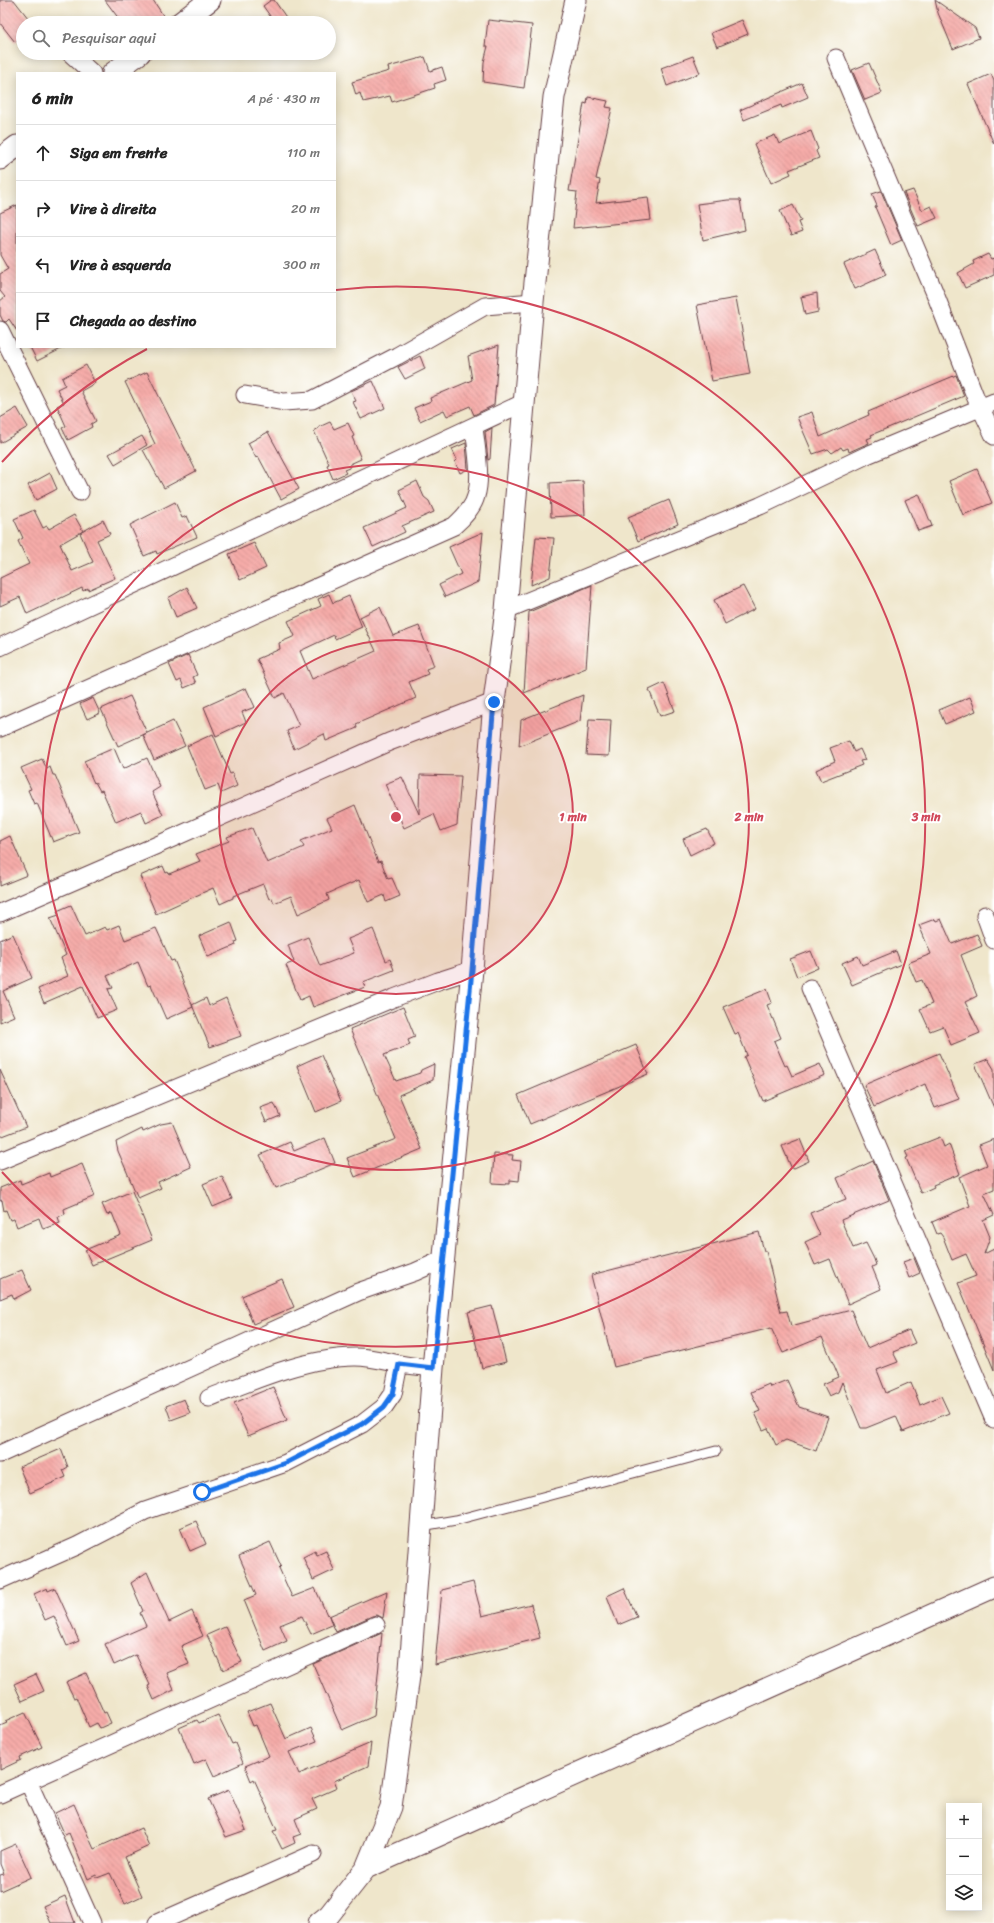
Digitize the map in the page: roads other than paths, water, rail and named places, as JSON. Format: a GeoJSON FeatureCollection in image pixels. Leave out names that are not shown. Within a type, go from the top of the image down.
{"type":"FeatureCollection","features":[{"type":"Feature","properties":{"kind":"street"},"geometry":{"type":"LineString","coordinates":[[319,1923],[329,1916],[366,1868],[391,1807],[410,1670],[433,1368],[472,970],[494,702],[506,610],[533,302],[554,97],[576,0]]}},
{"type":"Feature","properties":{"kind":"street"},"geometry":{"type":"LineString","coordinates":[[187,16],[201,3]]}},
{"type":"Feature","properties":{"kind":"street"},"geometry":{"type":"LineString","coordinates":[[836,58],[987,405],[994,436]]}},
{"type":"Feature","properties":{"kind":"street"},"geometry":{"type":"LineString","coordinates":[[78,60],[91,72]]}},
{"type":"Feature","properties":{"kind":"street"},"geometry":{"type":"LineString","coordinates":[[114,72],[131,60]]}},
{"type":"Feature","properties":{"kind":"street"},"geometry":{"type":"LineString","coordinates":[[0,159],[16,147]]}},
{"type":"Feature","properties":{"kind":"street"},"geometry":{"type":"LineString","coordinates":[[245,395],[284,402],[312,400],[397,356],[485,306],[533,302]]}},
{"type":"Feature","properties":{"kind":"street"},"geometry":{"type":"LineString","coordinates":[[0,330],[80,492]]}},
{"type":"Feature","properties":{"kind":"street"},"geometry":{"type":"LineString","coordinates":[[0,647],[525,402]]}},
{"type":"Feature","properties":{"kind":"street"},"geometry":{"type":"LineString","coordinates":[[506,610],[760,506],[867,455],[987,405]]}},
{"type":"Feature","properties":{"kind":"street"},"geometry":{"type":"LineString","coordinates":[[0,728],[454,526],[466,514],[476,496],[478,472],[474,427]]}},
{"type":"Feature","properties":{"kind":"street"},"geometry":{"type":"LineString","coordinates":[[0,913],[388,742],[494,702]]}},
{"type":"Feature","properties":{"kind":"street"},"geometry":{"type":"LineString","coordinates":[[985,915],[994,940]]}},
{"type":"Feature","properties":{"kind":"street"},"geometry":{"type":"LineString","coordinates":[[0,1161],[394,998],[472,970]]}},
{"type":"Feature","properties":{"kind":"street"},"geometry":{"type":"LineString","coordinates":[[810,988],[994,1420]]}},
{"type":"Feature","properties":{"kind":"street"},"geometry":{"type":"LineString","coordinates":[[0,1454],[351,1295],[415,1272],[444,1259]]}},
{"type":"Feature","properties":{"kind":"street"},"geometry":{"type":"LineString","coordinates":[[209,1398],[257,1380],[302,1366],[338,1358],[371,1358],[399,1364],[433,1368]]}},
{"type":"Feature","properties":{"kind":"street"},"geometry":{"type":"LineString","coordinates":[[0,1580],[77,1546],[145,1511],[286,1463],[362,1424],[384,1407],[393,1394],[399,1364]]}},
{"type":"Feature","properties":{"kind":"street"},"geometry":{"type":"LineString","coordinates":[[366,1868],[994,1587]]}},
{"type":"Feature","properties":{"kind":"street"},"geometry":{"type":"LineString","coordinates":[[0,1794],[376,1625]]}},
{"type":"Feature","properties":{"kind":"street"},"geometry":{"type":"LineString","coordinates":[[28,1781],[92,1923]]}},
{"type":"Feature","properties":{"kind":"street"},"geometry":{"type":"LineString","coordinates":[[157,1923],[313,1854]]}},
{"type":"Feature","properties":{"kind":"lane"},"geometry":{"type":"LineString","coordinates":[[420,1526],[464,1518],[674,1464],[716,1451]]}}]}
